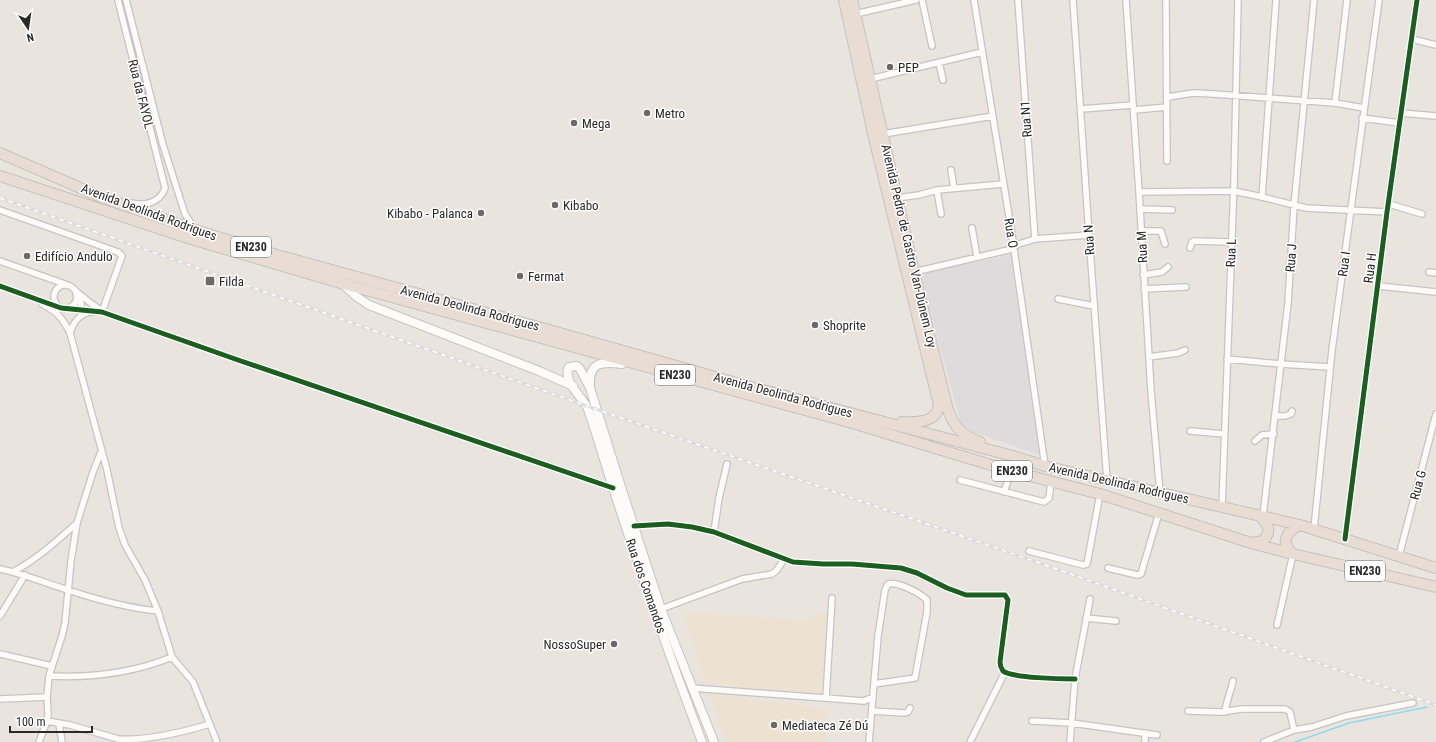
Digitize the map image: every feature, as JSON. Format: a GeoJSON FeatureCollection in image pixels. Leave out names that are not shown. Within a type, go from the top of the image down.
{"type":"FeatureCollection","features":[{"type":"Feature","properties":{"kind":"highway","name":"Avenida Pedro de Castro Van-Dúnem Loy"},"geometry":{"type":"LineString","coordinates":[[844,0],[874,138],[939,405],[934,416],[924,421],[916,423],[885,422]]}},
{"type":"Feature","properties":{"kind":"highway","name":"Avenida Pedro de Castro Van-Dúnem Loy"},"geometry":{"type":"LineString","coordinates":[[852,0],[914,272],[951,418],[959,431],[970,438],[1013,456]]}},
{"type":"Feature","properties":{"kind":"highway","name":"Avenida Deolinda Rodrigues"},"geometry":{"type":"LineString","coordinates":[[0,153],[101,198],[195,230],[285,257],[732,382],[1013,456],[1045,466],[1300,525],[1436,568]]}},
{"type":"Feature","properties":{"kind":"highway","name":"Avenida Deolinda Rodrigues"},"geometry":{"type":"LineString","coordinates":[[0,176],[191,239],[344,284],[849,422],[1011,471],[1100,494],[1251,543],[1436,587]]}},
{"type":"Feature","properties":{"kind":"highway"},"geometry":{"type":"LineString","coordinates":[[1251,543],[1263,541],[1268,533],[1269,528],[1261,515]]}},
{"type":"Feature","properties":{"kind":"highway"},"geometry":{"type":"LineString","coordinates":[[1293,554],[1288,550],[1286,540],[1291,530],[1300,525]]}},
{"type":"Feature","properties":{"kind":"main road"},"geometry":{"type":"LineString","coordinates":[[344,284],[357,297],[369,305],[539,371],[573,386]]}},
{"type":"Feature","properties":{"kind":"main road"},"geometry":{"type":"LineString","coordinates":[[590,388],[592,371],[601,363],[607,362],[649,368]]}},
{"type":"Feature","properties":{"kind":"main road","name":"Rua dos Comandos"},"geometry":{"type":"LineString","coordinates":[[702,742],[667,648],[588,410],[568,378],[567,371],[569,368],[577,366],[590,388],[661,609],[714,742]]}},
{"type":"Feature","properties":{"kind":"street","name":"Rua da FAYOL"},"geometry":{"type":"LineString","coordinates":[[101,198],[142,205],[154,202],[160,197],[165,188],[118,0]]}},
{"type":"Feature","properties":{"kind":"street","name":"Rua da FAYOL"},"geometry":{"type":"LineString","coordinates":[[126,0],[162,145],[185,214],[195,230]]}},
{"type":"Feature","properties":{"kind":"street"},"geometry":{"type":"LineString","coordinates":[[855,14],[916,0]]}},
{"type":"Feature","properties":{"kind":"street"},"geometry":{"type":"LineString","coordinates":[[922,0],[932,46]]}},
{"type":"Feature","properties":{"kind":"street","name":"Rua O"},"geometry":{"type":"LineString","coordinates":[[974,0],[1013,247],[1045,466]]}},
{"type":"Feature","properties":{"kind":"street","name":"Rua N1"},"geometry":{"type":"LineString","coordinates":[[1018,0],[1034,239]]}},
{"type":"Feature","properties":{"kind":"street","name":"Rua N"},"geometry":{"type":"LineString","coordinates":[[1073,0],[1107,480]]}},
{"type":"Feature","properties":{"kind":"street","name":"Rua M"},"geometry":{"type":"LineString","coordinates":[[1126,0],[1143,275],[1160,493]]}},
{"type":"Feature","properties":{"kind":"street"},"geometry":{"type":"LineString","coordinates":[[1166,0],[1168,97],[1167,161]]}},
{"type":"Feature","properties":{"kind":"street","name":"Rua L"},"geometry":{"type":"LineString","coordinates":[[1222,507],[1234,191],[1238,0]]}},
{"type":"Feature","properties":{"kind":"street"},"geometry":{"type":"LineString","coordinates":[[1262,197],[1276,0]]}},
{"type":"Feature","properties":{"kind":"street","name":"Rua J"},"geometry":{"type":"LineString","coordinates":[[1261,515],[1274,434],[1288,303],[1294,206],[1314,0]]}},
{"type":"Feature","properties":{"kind":"street"},"geometry":{"type":"LineString","coordinates":[[1335,103],[1347,0]]}},
{"type":"Feature","properties":{"kind":"street","name":"Rua I"},"geometry":{"type":"LineString","coordinates":[[1314,529],[1330,367],[1362,118],[1379,0]]}},
{"type":"Feature","properties":{"kind":"street","name":"Rua H"},"geometry":{"type":"LineString","coordinates":[[1345,539],[1379,286],[1388,204],[1417,0]]}},
{"type":"Feature","properties":{"kind":"street"},"geometry":{"type":"LineString","coordinates":[[1412,39],[1436,45]]}},
{"type":"Feature","properties":{"kind":"street"},"geometry":{"type":"LineString","coordinates":[[870,79],[982,52]]}},
{"type":"Feature","properties":{"kind":"street"},"geometry":{"type":"LineString","coordinates":[[939,63],[944,80]]}},
{"type":"Feature","properties":{"kind":"street"},"geometry":{"type":"LineString","coordinates":[[1168,97],[1193,93],[1235,95],[1335,103],[1364,108]]}},
{"type":"Feature","properties":{"kind":"street"},"geometry":{"type":"LineString","coordinates":[[1081,109],[1167,107]]}},
{"type":"Feature","properties":{"kind":"street"},"geometry":{"type":"LineString","coordinates":[[1401,113],[1436,116]]}},
{"type":"Feature","properties":{"kind":"street"},"geometry":{"type":"LineString","coordinates":[[883,134],[993,116]]}},
{"type":"Feature","properties":{"kind":"street"},"geometry":{"type":"LineString","coordinates":[[1362,118],[1400,123]]}},
{"type":"Feature","properties":{"kind":"street"},"geometry":{"type":"LineString","coordinates":[[951,170],[954,188]]}},
{"type":"Feature","properties":{"kind":"street"},"geometry":{"type":"LineString","coordinates":[[897,198],[919,195],[937,190],[1003,184]]}},
{"type":"Feature","properties":{"kind":"street"},"geometry":{"type":"LineString","coordinates":[[937,190],[941,214]]}},
{"type":"Feature","properties":{"kind":"street"},"geometry":{"type":"LineString","coordinates":[[1139,192],[1234,191],[1294,206],[1325,210],[1387,212]]}},
{"type":"Feature","properties":{"kind":"street"},"geometry":{"type":"LineString","coordinates":[[1388,204],[1422,214]]}},
{"type":"Feature","properties":{"kind":"street"},"geometry":{"type":"LineString","coordinates":[[1140,209],[1172,210]]}},
{"type":"Feature","properties":{"kind":"street"},"geometry":{"type":"LineString","coordinates":[[0,210],[118,252],[122,256],[102,312]]}},
{"type":"Feature","properties":{"kind":"street"},"geometry":{"type":"LineString","coordinates":[[972,228],[977,257]]}},
{"type":"Feature","properties":{"kind":"street"},"geometry":{"type":"LineString","coordinates":[[1141,231],[1161,231],[1164,244]]}},
{"type":"Feature","properties":{"kind":"street"},"geometry":{"type":"LineString","coordinates":[[914,272],[1008,250],[1019,244],[1034,239],[1089,235]]}},
{"type":"Feature","properties":{"kind":"street"},"geometry":{"type":"LineString","coordinates":[[1190,248],[1192,242],[1194,241],[1231,242]]}},
{"type":"Feature","properties":{"kind":"street"},"geometry":{"type":"LineString","coordinates":[[0,261],[69,286],[102,312]]}},
{"type":"Feature","properties":{"kind":"street"},"geometry":{"type":"LineString","coordinates":[[1143,275],[1162,272],[1168,267]]}},
{"type":"Feature","properties":{"kind":"street"},"geometry":{"type":"LineString","coordinates":[[1429,272],[1436,273]]}},
{"type":"Feature","properties":{"kind":"street"},"geometry":{"type":"LineString","coordinates":[[69,286],[66,285],[59,287],[54,293],[54,300],[56,303],[63,308],[69,308],[77,299],[76,291]]}},
{"type":"Feature","properties":{"kind":"street"},"geometry":{"type":"LineString","coordinates":[[0,286],[63,308],[102,312],[613,488]]}},
{"type":"Feature","properties":{"kind":"street"},"geometry":{"type":"LineString","coordinates":[[1379,286],[1436,292]]}},
{"type":"Feature","properties":{"kind":"street"},"geometry":{"type":"LineString","coordinates":[[1144,289],[1186,288]]}},
{"type":"Feature","properties":{"kind":"street"},"geometry":{"type":"LineString","coordinates":[[76,291],[82,309],[79,317]]}},
{"type":"Feature","properties":{"kind":"street"},"geometry":{"type":"LineString","coordinates":[[32,298],[56,312],[64,321],[70,332],[111,487],[119,528],[125,545],[145,580],[158,611],[172,657],[193,682],[217,742]]}},
{"type":"Feature","properties":{"kind":"street"},"geometry":{"type":"LineString","coordinates":[[1058,299],[1094,306]]}},
{"type":"Feature","properties":{"kind":"street"},"geometry":{"type":"LineString","coordinates":[[70,332],[72,324],[79,317],[88,313],[102,312]]}},
{"type":"Feature","properties":{"kind":"street"},"geometry":{"type":"LineString","coordinates":[[1149,357],[1174,354],[1185,350]]}},
{"type":"Feature","properties":{"kind":"street"},"geometry":{"type":"LineString","coordinates":[[1227,359],[1330,367]]}},
{"type":"Feature","properties":{"kind":"street"},"geometry":{"type":"LineString","coordinates":[[1276,416],[1285,416],[1291,414],[1292,411]]}},
{"type":"Feature","properties":{"kind":"street","name":"Rua G"},"geometry":{"type":"LineString","coordinates":[[1399,556],[1436,414]]}},
{"type":"Feature","properties":{"kind":"street"},"geometry":{"type":"LineString","coordinates":[[1190,431],[1224,434]]}},
{"type":"Feature","properties":{"kind":"street"},"geometry":{"type":"LineString","coordinates":[[1255,441],[1262,434],[1274,434]]}},
{"type":"Feature","properties":{"kind":"street"},"geometry":{"type":"LineString","coordinates":[[38,742],[47,721],[49,676],[65,623],[77,523],[101,451]]}},
{"type":"Feature","properties":{"kind":"street"},"geometry":{"type":"LineString","coordinates":[[714,532],[719,498],[727,464]]}},
{"type":"Feature","properties":{"kind":"street"},"geometry":{"type":"LineString","coordinates":[[1004,492],[1011,471]]}},
{"type":"Feature","properties":{"kind":"street"},"geometry":{"type":"LineString","coordinates":[[960,480],[1044,502],[1048,498],[1051,482]]}},
{"type":"Feature","properties":{"kind":"street"},"geometry":{"type":"LineString","coordinates":[[1029,551],[1082,565],[1087,564],[1100,494]]}},
{"type":"Feature","properties":{"kind":"street"},"geometry":{"type":"LineString","coordinates":[[1108,568],[1137,575],[1141,574],[1159,513]]}},
{"type":"Feature","properties":{"kind":"street"},"geometry":{"type":"LineString","coordinates":[[13,572],[51,546],[77,523]]}},
{"type":"Feature","properties":{"kind":"street"},"geometry":{"type":"LineString","coordinates":[[634,526],[654,524],[679,525],[714,532],[790,561],[801,563],[852,564],[901,568],[917,573],[947,588],[966,595],[1007,596],[1008,600],[1000,666],[1005,672],[1040,678],[1075,680]]}},
{"type":"Feature","properties":{"kind":"street"},"geometry":{"type":"LineString","coordinates":[[1277,625],[1293,554]]}},
{"type":"Feature","properties":{"kind":"street"},"geometry":{"type":"LineString","coordinates":[[661,609],[742,579],[772,574],[777,570],[784,559]]}},
{"type":"Feature","properties":{"kind":"street"},"geometry":{"type":"LineString","coordinates":[[0,569],[25,575],[114,604],[158,611]]}},
{"type":"Feature","properties":{"kind":"street"},"geometry":{"type":"LineString","coordinates":[[0,616],[25,575]]}},
{"type":"Feature","properties":{"kind":"street"},"geometry":{"type":"LineString","coordinates":[[869,742],[878,636],[885,590],[888,584],[892,583],[921,594],[927,600],[927,612],[915,678],[874,684]]}},
{"type":"Feature","properties":{"kind":"street"},"geometry":{"type":"LineString","coordinates":[[826,698],[832,598]]}},
{"type":"Feature","properties":{"kind":"street"},"geometry":{"type":"LineString","coordinates":[[1070,742],[1075,680],[1090,599]]}},
{"type":"Feature","properties":{"kind":"street"},"geometry":{"type":"LineString","coordinates":[[1086,618],[1116,621]]}},
{"type":"Feature","properties":{"kind":"street"},"geometry":{"type":"LineString","coordinates":[[0,654],[52,666]]}},
{"type":"Feature","properties":{"kind":"street"},"geometry":{"type":"LineString","coordinates":[[49,676],[80,677],[128,672],[172,657]]}},
{"type":"Feature","properties":{"kind":"street"},"geometry":{"type":"LineString","coordinates":[[970,742],[1005,672]]}},
{"type":"Feature","properties":{"kind":"street"},"geometry":{"type":"LineString","coordinates":[[1225,712],[1233,681]]}},
{"type":"Feature","properties":{"kind":"street"},"geometry":{"type":"LineString","coordinates":[[692,688],[864,701],[873,697]]}},
{"type":"Feature","properties":{"kind":"street"},"geometry":{"type":"LineString","coordinates":[[0,699],[47,697]]}},
{"type":"Feature","properties":{"kind":"street"},"geometry":{"type":"LineString","coordinates":[[864,701],[872,709],[905,713],[908,712],[910,708]]}},
{"type":"Feature","properties":{"kind":"street"},"geometry":{"type":"LineString","coordinates":[[1264,742],[1294,730],[1312,727],[1346,716],[1413,702]]}},
{"type":"Feature","properties":{"kind":"street"},"geometry":{"type":"LineString","coordinates":[[1188,711],[1225,712],[1285,709],[1290,712],[1294,730]]}},
{"type":"Feature","properties":{"kind":"street"},"geometry":{"type":"LineString","coordinates":[[1032,720],[1072,723],[1157,735]]}},
{"type":"Feature","properties":{"kind":"street"},"geometry":{"type":"LineString","coordinates":[[47,721],[126,740],[151,737],[210,724]]}},
{"type":"Feature","properties":{"kind":"street"},"geometry":{"type":"LineString","coordinates":[[60,724],[62,742]]}},
{"type":"Feature","properties":{"kind":"street"},"geometry":{"type":"LineString","coordinates":[[1145,733],[1145,742]]}},
{"type":"Feature","properties":{"kind":"shaded area"},"geometry":{"type":"Polygon","coordinates":[[[1011,255],[1040,455],[973,432],[961,424],[920,273],[1011,255]]]}},
{"type":"Feature","properties":{"kind":"shaded area"},"geometry":{"type":"Polygon","coordinates":[[[682,611],[810,620],[811,612],[829,614],[822,694],[706,684],[682,611]]]}},
{"type":"Feature","properties":{"kind":"shaded area","name":"Mediateca Zé Dú"},"geometry":{"type":"Polygon","coordinates":[[[710,694],[829,708],[825,742],[726,742],[710,694]]]}},
{"type":"Feature","properties":{"kind":"waterway"},"geometry":{"type":"LineString","coordinates":[[1295,742],[1349,723],[1427,707]]}},
{"type":"Feature","properties":{"kind":"railway"},"geometry":{"type":"LineString","coordinates":[[0,198],[587,406],[1051,567],[1436,705]]}},
{"type":"Feature","properties":{"kind":"cycle path"},"geometry":{"type":"LineString","coordinates":[[1345,539],[1387,212],[1417,0]]}},
{"type":"Feature","properties":{"kind":"cycle path"},"geometry":{"type":"LineString","coordinates":[[0,286],[61,308],[102,312],[613,488]]}},
{"type":"Feature","properties":{"kind":"cycle path"},"geometry":{"type":"LineString","coordinates":[[634,526],[668,524],[692,527],[714,532],[793,562],[852,564],[901,568],[917,573],[947,588],[966,595],[1005,595],[1008,600],[1000,662],[1003,671],[1026,677],[1075,679]]}},
{"type":"Feature","properties":{"kind":"place","name":"PEP"},"geometry":{"type":"Point","coordinates":[890,67]}},
{"type":"Feature","properties":{"kind":"place","name":"Metro"},"geometry":{"type":"Point","coordinates":[647,113]}},
{"type":"Feature","properties":{"kind":"place","name":"Mega"},"geometry":{"type":"Point","coordinates":[574,123]}},
{"type":"Feature","properties":{"kind":"place","name":"Kibabo"},"geometry":{"type":"Point","coordinates":[555,205]}},
{"type":"Feature","properties":{"kind":"place","name":"Kibabo - Palanca"},"geometry":{"type":"Point","coordinates":[481,213]}},
{"type":"Feature","properties":{"kind":"place","name":"Edifício Andulo"},"geometry":{"type":"Point","coordinates":[27,256]}},
{"type":"Feature","properties":{"kind":"place","name":"Fermat"},"geometry":{"type":"Point","coordinates":[520,276]}},
{"type":"Feature","properties":{"kind":"place","name":"Filda"},"geometry":{"type":"Point","coordinates":[210,281]}},
{"type":"Feature","properties":{"kind":"place","name":"Shoprite"},"geometry":{"type":"Point","coordinates":[815,325]}},
{"type":"Feature","properties":{"kind":"place","name":"NossoSuper"},"geometry":{"type":"Point","coordinates":[614,644]}},
{"type":"Feature","properties":{"kind":"place","name":"Mediateca Zé Dú"},"geometry":{"type":"Point","coordinates":[774,725]}}]}
